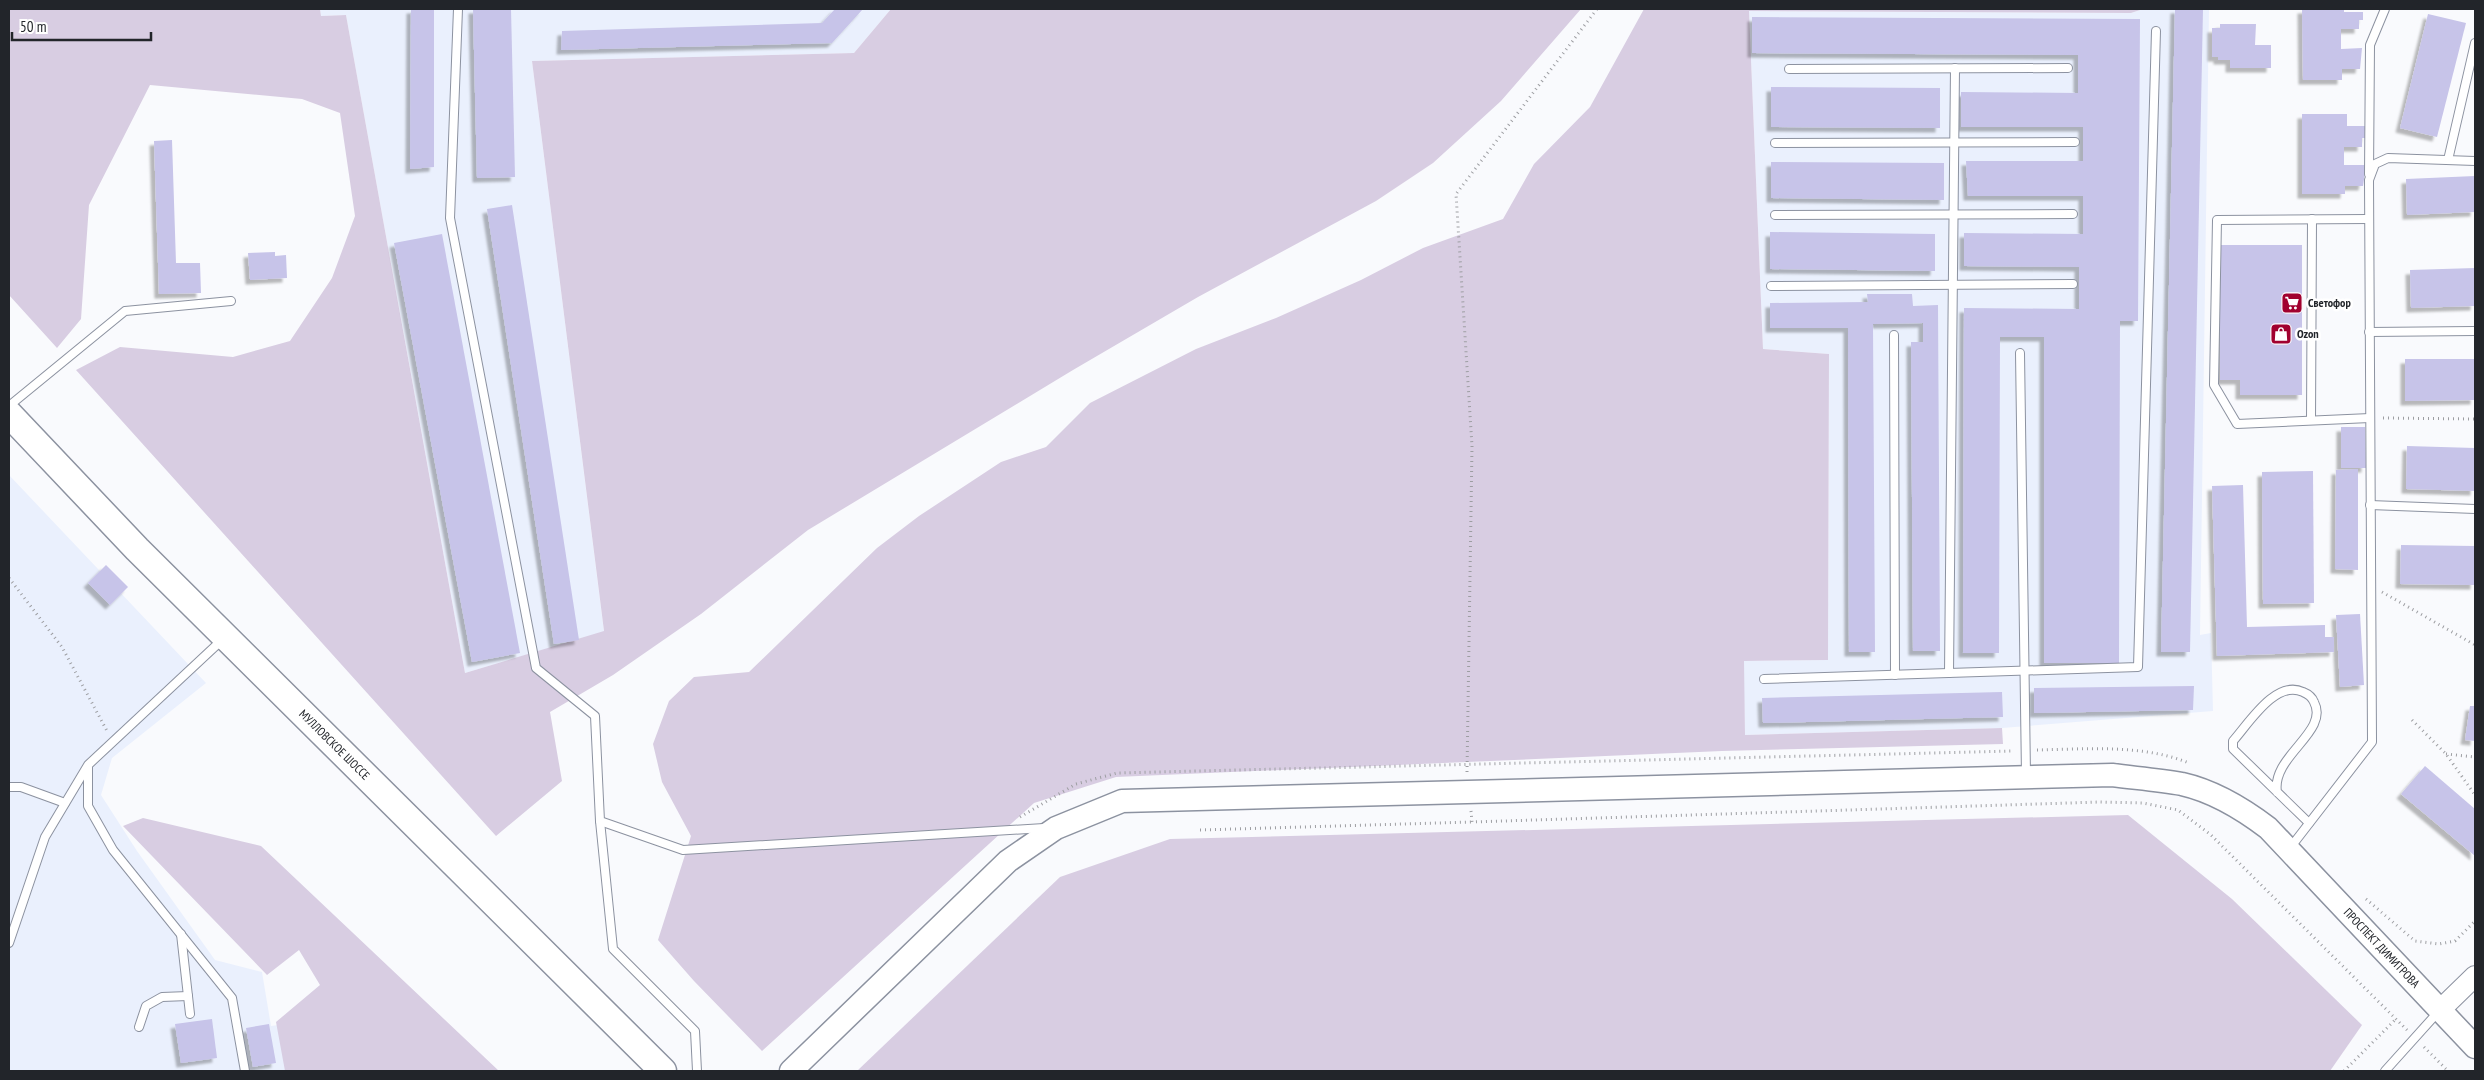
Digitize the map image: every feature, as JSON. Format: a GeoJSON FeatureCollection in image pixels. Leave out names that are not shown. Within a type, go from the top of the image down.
{"type":"FeatureCollection","features":[{"type":"Feature","properties":{"kind":"highway","name":"МУЛЛОВСКОЕ ШОССЕ"},"geometry":{"type":"LineString","coordinates":[[9,414],[130,542],[663,1071]]}},
{"type":"Feature","properties":{"kind":"main road","name":"ПРОСПЕКТ ДИМИТРОВА"},"geometry":{"type":"LineString","coordinates":[[791,1071],[1008,861],[1056,828],[1122,801],[2112,774],[2183,784],[2245,810],[2290,848],[2475,1047]]}},
{"type":"Feature","properties":{"kind":"street"},"geometry":{"type":"LineString","coordinates":[[2440,1010],[2475,976]]}},
{"type":"Feature","properties":{"kind":"lane"},"geometry":{"type":"LineString","coordinates":[[458,9],[450,218],[536,668],[595,716],[600,821],[614,949],[695,1030],[698,1071]]}},
{"type":"Feature","properties":{"kind":"lane"},"geometry":{"type":"LineString","coordinates":[[2290,848],[2372,742],[2369,332],[2370,45],[2385,9]]}},
{"type":"Feature","properties":{"kind":"lane"},"geometry":{"type":"LineString","coordinates":[[1764,679],[2138,666],[2156,31]]}},
{"type":"Feature","properties":{"kind":"lane"},"geometry":{"type":"LineString","coordinates":[[2448,160],[2475,44]]}},
{"type":"Feature","properties":{"kind":"lane"},"geometry":{"type":"LineString","coordinates":[[1949,673],[1954,68]]}},
{"type":"Feature","properties":{"kind":"lane"},"geometry":{"type":"LineString","coordinates":[[1789,69],[2068,68]]}},
{"type":"Feature","properties":{"kind":"lane"},"geometry":{"type":"LineString","coordinates":[[1776,144],[2075,142]]}},
{"type":"Feature","properties":{"kind":"lane"},"geometry":{"type":"LineString","coordinates":[[2369,180],[2375,164],[2388,158],[2475,160]]}},
{"type":"Feature","properties":{"kind":"lane"},"geometry":{"type":"LineString","coordinates":[[1776,215],[2073,214]]}},
{"type":"Feature","properties":{"kind":"lane"},"geometry":{"type":"LineString","coordinates":[[2311,420],[2312,219]]}},
{"type":"Feature","properties":{"kind":"lane"},"geometry":{"type":"LineString","coordinates":[[2369,219],[2217,220],[2214,384],[2237,424],[2370,418]]}},
{"type":"Feature","properties":{"kind":"lane"},"geometry":{"type":"LineString","coordinates":[[1771,286],[2073,284]]}},
{"type":"Feature","properties":{"kind":"lane"},"geometry":{"type":"LineString","coordinates":[[9,406],[125,311],[231,301]]}},
{"type":"Feature","properties":{"kind":"lane"},"geometry":{"type":"LineString","coordinates":[[2369,332],[2475,331]]}},
{"type":"Feature","properties":{"kind":"lane"},"geometry":{"type":"LineString","coordinates":[[1894,335],[1895,675]]}},
{"type":"Feature","properties":{"kind":"lane"},"geometry":{"type":"LineString","coordinates":[[2020,353],[2026,776]]}},
{"type":"Feature","properties":{"kind":"lane"},"geometry":{"type":"LineString","coordinates":[[2370,505],[2475,509]]}},
{"type":"Feature","properties":{"kind":"lane"},"geometry":{"type":"LineString","coordinates":[[9,943],[45,836],[88,765],[226,636]]}},
{"type":"Feature","properties":{"kind":"lane"},"geometry":{"type":"LineString","coordinates":[[2277,792],[2275,781],[2281,768],[2315,725],[2317,714],[2315,702],[2308,694],[2297,689],[2283,690],[2272,696],[2233,741],[2233,748],[2277,792],[2309,823]]}},
{"type":"Feature","properties":{"kind":"lane"},"geometry":{"type":"LineString","coordinates":[[88,765],[88,806],[113,850],[232,998],[245,1071]]}},
{"type":"Feature","properties":{"kind":"lane"},"geometry":{"type":"LineString","coordinates":[[9,787],[21,787],[65,803]]}},
{"type":"Feature","properties":{"kind":"lane"},"geometry":{"type":"LineString","coordinates":[[600,821],[683,850],[1056,828]]}},
{"type":"Feature","properties":{"kind":"lane"},"geometry":{"type":"LineString","coordinates":[[181,934],[190,1014]]}},
{"type":"Feature","properties":{"kind":"lane"},"geometry":{"type":"LineString","coordinates":[[139,1028],[146,1006],[162,997],[188,996]]}},
{"type":"Feature","properties":{"kind":"lane"},"geometry":{"type":"LineString","coordinates":[[2385,1071],[2440,1010]]}},
{"type":"Feature","properties":{"kind":"path"},"geometry":{"type":"LineString","coordinates":[[1472,822],[1467,764],[1472,446],[1456,194],[1596,9]]}},
{"type":"Feature","properties":{"kind":"path"},"geometry":{"type":"LineString","coordinates":[[2370,418],[2475,419]]}},
{"type":"Feature","properties":{"kind":"path"},"geometry":{"type":"LineString","coordinates":[[9,578],[62,647],[113,742]]}},
{"type":"Feature","properties":{"kind":"path"},"geometry":{"type":"LineString","coordinates":[[2371,586],[2475,645]]}},
{"type":"Feature","properties":{"kind":"path"},"geometry":{"type":"LineString","coordinates":[[2412,720],[2446,754],[2475,795]]}},
{"type":"Feature","properties":{"kind":"path"},"geometry":{"type":"LineString","coordinates":[[2446,754],[2475,756]]}},
{"type":"Feature","properties":{"kind":"path"},"geometry":{"type":"LineString","coordinates":[[1200,830],[2100,802],[2143,803],[2178,810],[2211,834],[2448,1071]]}},
{"type":"Feature","properties":{"kind":"path"},"geometry":{"type":"LineString","coordinates":[[2344,1071],[2396,1019]]}},
{"type":"Feature","properties":{"kind":"shaded area"},"geometry":{"type":"Polygon","coordinates":[[[9,9],[320,9],[321,16],[346,15],[465,673],[604,631],[532,61],[854,53],[891,9],[1581,9],[1501,101],[1433,163],[1376,201],[1198,297],[808,530],[701,614],[613,675],[550,712],[562,781],[496,836],[76,370],[120,347],[233,357],[290,341],[332,278],[355,216],[340,113],[302,99],[150,85],[89,205],[81,319],[57,348],[9,295],[9,9]]]}},
{"type":"Feature","properties":{"kind":"shaded area"},"geometry":{"type":"Polygon","coordinates":[[[320,9],[891,9],[854,53],[532,61],[604,632],[465,673],[346,15],[321,16],[320,9]]]}},
{"type":"Feature","properties":{"kind":"shaded area"},"geometry":{"type":"Polygon","coordinates":[[[1644,9],[2143,9],[2131,13],[1749,11],[1763,349],[1829,354],[1828,660],[1744,661],[1745,735],[2002,728],[2003,744],[1722,751],[1116,777],[1034,803],[762,1051],[694,981],[658,940],[691,836],[662,782],[653,744],[669,701],[694,677],[749,672],[877,548],[919,516],[1001,462],[1046,447],[1090,403],[1196,349],[1276,318],[1361,280],[1423,248],[1503,219],[1534,164],[1590,107],[1644,9]]]}},
{"type":"Feature","properties":{"kind":"shaded area"},"geometry":{"type":"Polygon","coordinates":[[[2143,9],[2209,9],[2200,635],[2211,633],[2213,711],[2002,728],[1745,735],[1743,661],[1828,660],[1829,354],[1763,349],[1749,11],[2131,13],[2143,9]]]}},
{"type":"Feature","properties":{"kind":"shaded area"},"geometry":{"type":"Polygon","coordinates":[[[9,475],[206,683],[112,758],[101,795],[137,851],[215,960],[262,972],[271,1026],[300,1022],[307,1071],[9,1071],[9,475]]]}},
{"type":"Feature","properties":{"kind":"shaded area"},"geometry":{"type":"Polygon","coordinates":[[[2128,815],[2232,899],[2362,1025],[2330,1071],[857,1071],[1060,877],[1170,839],[2128,815]]]}},
{"type":"Feature","properties":{"kind":"shaded area"},"geometry":{"type":"Polygon","coordinates":[[[143,818],[261,846],[499,1071],[285,1071],[276,1022],[320,985],[299,950],[267,975],[123,826],[143,818]]]}},
{"type":"Feature","properties":{"kind":"building"},"geometry":{"type":"Polygon","coordinates":[[[411,9],[434,9],[434,167],[410,169],[411,9]]]}},
{"type":"Feature","properties":{"kind":"building"},"geometry":{"type":"Polygon","coordinates":[[[473,9],[511,9],[515,177],[477,178],[473,9]]]}},
{"type":"Feature","properties":{"kind":"building"},"geometry":{"type":"Polygon","coordinates":[[[835,9],[863,9],[832,43],[561,50],[562,31],[822,23],[835,9]]]}},
{"type":"Feature","properties":{"kind":"building"},"geometry":{"type":"Polygon","coordinates":[[[2175,9],[2203,9],[2190,652],[2161,652],[2175,9]]]}},
{"type":"Feature","properties":{"kind":"building"},"geometry":{"type":"Polygon","coordinates":[[[2302,9],[2344,9],[2344,12],[2363,12],[2363,20],[2359,20],[2359,29],[2341,29],[2341,49],[2362,48],[2360,69],[2342,69],[2342,80],[2303,80],[2302,9]]]}},
{"type":"Feature","properties":{"kind":"building"},"geometry":{"type":"Polygon","coordinates":[[[2428,14],[2466,23],[2437,137],[2400,128],[2428,14]]]}},
{"type":"Feature","properties":{"kind":"building"},"geometry":{"type":"Polygon","coordinates":[[[1752,17],[2140,19],[2138,321],[2120,321],[2119,663],[2044,663],[2044,337],[2000,337],[1999,653],[1963,653],[1964,308],[2079,309],[2079,267],[1964,266],[1964,233],[2083,234],[2083,196],[1968,196],[1966,161],[2083,161],[2083,127],[1961,127],[1961,92],[2078,93],[2078,55],[1752,53],[1752,17]]]}},
{"type":"Feature","properties":{"kind":"building"},"geometry":{"type":"Polygon","coordinates":[[[2220,24],[2256,24],[2255,45],[2271,45],[2271,68],[2230,68],[2230,60],[2218,60],[2218,57],[2212,57],[2212,28],[2220,28],[2220,24]]]}},
{"type":"Feature","properties":{"kind":"building"},"geometry":{"type":"Polygon","coordinates":[[[1771,87],[1940,88],[1940,128],[1771,127],[1771,87]]]}},
{"type":"Feature","properties":{"kind":"building"},"geometry":{"type":"Polygon","coordinates":[[[2302,114],[2347,114],[2347,126],[2366,126],[2366,138],[2362,138],[2362,147],[2344,147],[2344,165],[2366,165],[2363,186],[2345,186],[2345,194],[2302,194],[2302,114]]]}},
{"type":"Feature","properties":{"kind":"building"},"geometry":{"type":"Polygon","coordinates":[[[172,140],[176,263],[200,263],[201,293],[159,294],[154,141],[172,140]]]}},
{"type":"Feature","properties":{"kind":"building"},"geometry":{"type":"Polygon","coordinates":[[[1771,162],[1944,163],[1944,200],[1771,198],[1771,162]]]}},
{"type":"Feature","properties":{"kind":"building"},"geometry":{"type":"Polygon","coordinates":[[[2475,176],[2475,212],[2407,215],[2406,179],[2475,176]]]}},
{"type":"Feature","properties":{"kind":"building"},"geometry":{"type":"Polygon","coordinates":[[[512,205],[579,640],[554,644],[487,209],[512,205]]]}},
{"type":"Feature","properties":{"kind":"building"},"geometry":{"type":"Polygon","coordinates":[[[1770,232],[1935,234],[1935,271],[1770,269],[1770,232]]]}},
{"type":"Feature","properties":{"kind":"building"},"geometry":{"type":"Polygon","coordinates":[[[442,234],[520,653],[472,662],[394,243],[442,234]]]}},
{"type":"Feature","properties":{"kind":"building"},"geometry":{"type":"Polygon","coordinates":[[[2220,245],[2302,245],[2302,395],[2240,395],[2240,380],[2220,380],[2220,245]]]}},
{"type":"Feature","properties":{"kind":"building"},"geometry":{"type":"Polygon","coordinates":[[[275,252],[275,256],[286,255],[287,278],[250,280],[248,253],[275,252]]]}},
{"type":"Feature","properties":{"kind":"building"},"geometry":{"type":"Polygon","coordinates":[[[2475,268],[2475,306],[2411,308],[2410,270],[2475,268]]]}},
{"type":"Feature","properties":{"kind":"building"},"geometry":{"type":"Polygon","coordinates":[[[1867,294],[1912,294],[1913,306],[1938,305],[1940,651],[1913,651],[1911,342],[1923,342],[1923,323],[1873,324],[1875,652],[1849,652],[1848,328],[1770,328],[1770,303],[1868,302],[1867,294]]]}},
{"type":"Feature","properties":{"kind":"building"},"geometry":{"type":"Polygon","coordinates":[[[2405,359],[2475,359],[2475,400],[2405,401],[2405,359]]]}},
{"type":"Feature","properties":{"kind":"building"},"geometry":{"type":"Polygon","coordinates":[[[2341,427],[2365,427],[2366,468],[2341,468],[2341,427]]]}},
{"type":"Feature","properties":{"kind":"building"},"geometry":{"type":"Polygon","coordinates":[[[2407,446],[2475,448],[2475,491],[2406,489],[2407,446]]]}},
{"type":"Feature","properties":{"kind":"building"},"geometry":{"type":"Polygon","coordinates":[[[2358,469],[2358,570],[2335,569],[2336,470],[2358,469]]]}},
{"type":"Feature","properties":{"kind":"building"},"geometry":{"type":"Polygon","coordinates":[[[2313,471],[2314,603],[2263,604],[2262,472],[2313,471]]]}},
{"type":"Feature","properties":{"kind":"building"},"geometry":{"type":"Polygon","coordinates":[[[2243,485],[2247,627],[2325,625],[2325,637],[2334,637],[2334,652],[2217,656],[2212,486],[2243,485]]]}},
{"type":"Feature","properties":{"kind":"building"},"geometry":{"type":"Polygon","coordinates":[[[2401,545],[2475,546],[2475,585],[2400,584],[2401,545]]]}},
{"type":"Feature","properties":{"kind":"building"},"geometry":{"type":"Polygon","coordinates":[[[106,565],[128,587],[110,605],[88,583],[106,565]]]}},
{"type":"Feature","properties":{"kind":"building"},"geometry":{"type":"Polygon","coordinates":[[[2360,614],[2364,685],[2340,687],[2336,615],[2360,614]]]}},
{"type":"Feature","properties":{"kind":"building"},"geometry":{"type":"Polygon","coordinates":[[[2194,686],[2193,710],[2034,713],[2034,688],[2194,686]]]}},
{"type":"Feature","properties":{"kind":"building"},"geometry":{"type":"Polygon","coordinates":[[[2002,692],[2003,717],[1763,723],[1762,698],[2002,692]]]}},
{"type":"Feature","properties":{"kind":"building"},"geometry":{"type":"Polygon","coordinates":[[[2470,706],[2475,706],[2475,741],[2465,740],[2470,706]]]}},
{"type":"Feature","properties":{"kind":"building"},"geometry":{"type":"Polygon","coordinates":[[[2425,766],[2475,809],[2475,856],[2401,794],[2425,766]]]}},
{"type":"Feature","properties":{"kind":"building"},"geometry":{"type":"Polygon","coordinates":[[[212,1019],[217,1058],[181,1063],[175,1024],[212,1019]]]}},
{"type":"Feature","properties":{"kind":"building"},"geometry":{"type":"Polygon","coordinates":[[[269,1024],[276,1063],[253,1067],[246,1028],[269,1024]]]}},
{"type":"Feature","properties":{"kind":"place","name":"Светофор"},"geometry":{"type":"Point","coordinates":[2292,303]}},
{"type":"Feature","properties":{"kind":"place","name":"Ozon"},"geometry":{"type":"Point","coordinates":[2281,334]}}]}
